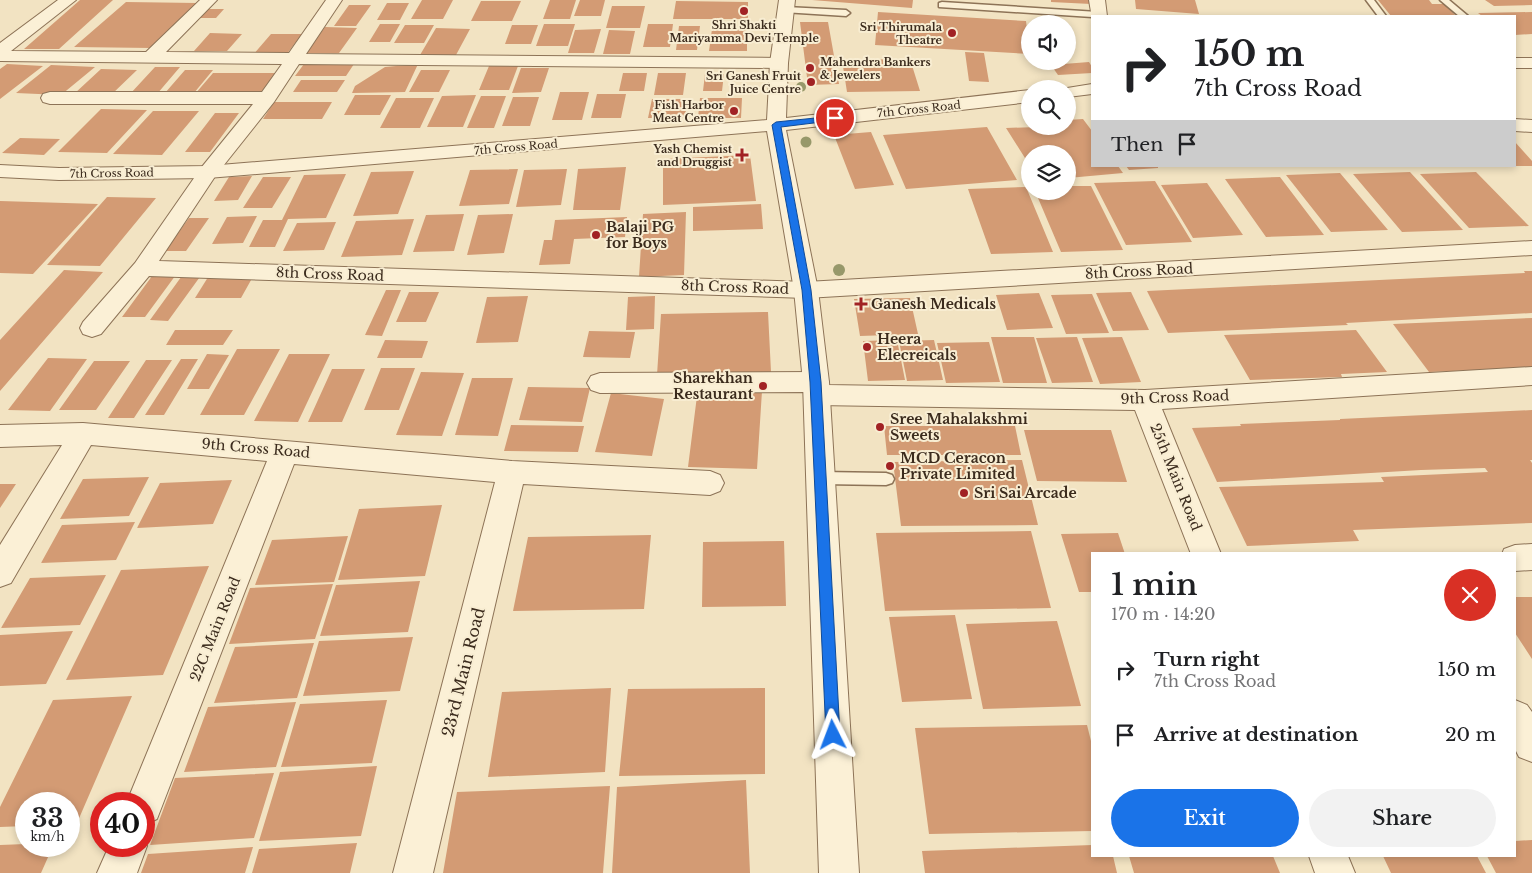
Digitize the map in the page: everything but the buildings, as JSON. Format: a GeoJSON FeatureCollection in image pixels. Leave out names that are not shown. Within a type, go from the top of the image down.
{"type":"FeatureCollection","features":[{"type":"Feature","properties":{"kind":"street"},"geometry":{"type":"LineString","coordinates":[[0,51],[68,0]]}},
{"type":"Feature","properties":{"kind":"street"},"geometry":{"type":"LineString","coordinates":[[151,57],[209,0]]}},
{"type":"Feature","properties":{"kind":"street"},"geometry":{"type":"LineString","coordinates":[[92,328],[143,268],[208,172],[267,98],[334,0]]}},
{"type":"Feature","properties":{"kind":"street"},"geometry":{"type":"LineString","coordinates":[[786,5],[779,63],[776,125],[806,290],[816,388],[839,873]]}},
{"type":"Feature","properties":{"kind":"street"},"geometry":{"type":"LineString","coordinates":[[0,56],[779,63]]}},
{"type":"Feature","properties":{"kind":"street"},"geometry":{"type":"LineString","coordinates":[[1516,63],[1532,63]]}},
{"type":"Feature","properties":{"kind":"street"},"geometry":{"type":"LineString","coordinates":[[1076,91],[1091,89]]}},
{"type":"Feature","properties":{"kind":"street","name":"7th Cross Road"},"geometry":{"type":"LineString","coordinates":[[0,171],[59,174],[208,172],[776,125],[1021,97]]}},
{"type":"Feature","properties":{"kind":"street"},"geometry":{"type":"LineString","coordinates":[[50,98],[267,98]]}},
{"type":"Feature","properties":{"kind":"street"},"geometry":{"type":"LineString","coordinates":[[1516,125],[1532,126]]}},
{"type":"Feature","properties":{"kind":"street","name":"8th Cross Road"},"geometry":{"type":"LineString","coordinates":[[143,268],[806,290],[1532,248]]}},
{"type":"Feature","properties":{"kind":"street","name":"9th Cross Road"},"geometry":{"type":"LineString","coordinates":[[600,383],[816,388],[1145,400],[1532,376]]}},
{"type":"Feature","properties":{"kind":"street","name":"25th Main Road"},"geometry":{"type":"LineString","coordinates":[[1145,400],[1205,552]]}},
{"type":"Feature","properties":{"kind":"street"},"geometry":{"type":"LineString","coordinates":[[0,573],[83,434]]}},
{"type":"Feature","properties":{"kind":"street","name":"9th Cross Road"},"geometry":{"type":"LineString","coordinates":[[0,436],[83,434],[512,472],[710,483]]}},
{"type":"Feature","properties":{"kind":"street","name":"22C Main Road"},"geometry":{"type":"LineString","coordinates":[[150,792],[285,451]]}},
{"type":"Feature","properties":{"kind":"street","name":"23rd Main Road"},"geometry":{"type":"LineString","coordinates":[[413,873],[512,472]]}},
{"type":"Feature","properties":{"kind":"street"},"geometry":{"type":"LineString","coordinates":[[1516,558],[1532,557]]}},
{"type":"Feature","properties":{"kind":"street"},"geometry":{"type":"LineString","coordinates":[[1516,719],[1532,744]]}},
{"type":"Feature","properties":{"kind":"street"},"geometry":{"type":"LineString","coordinates":[[117,873],[124,857]]}},
{"type":"Feature","properties":{"kind":"street"},"geometry":{"type":"LineString","coordinates":[[1328,857],[1335,873]]}},
{"type":"Feature","properties":{"kind":"lane"},"geometry":{"type":"LineString","coordinates":[[1370,0],[1381,15]]}},
{"type":"Feature","properties":{"kind":"lane"},"geometry":{"type":"LineString","coordinates":[[1444,0],[1463,15]]}},
{"type":"Feature","properties":{"kind":"lane"},"geometry":{"type":"LineString","coordinates":[[786,5],[846,14]]}},
{"type":"Feature","properties":{"kind":"lane"},"geometry":{"type":"LineString","coordinates":[[942,5],[1098,10]]}},
{"type":"Feature","properties":{"kind":"lane"},"geometry":{"type":"LineString","coordinates":[[821,478],[886,479]]}},
{"type":"Feature","properties":{"kind":"place","name":"Shri Shakti Mariyamma Devi Temple"},"geometry":{"type":"Point","coordinates":[744,11]}},
{"type":"Feature","properties":{"kind":"place","name":"Sri Thirumala Theatre"},"geometry":{"type":"Point","coordinates":[952,33]}},
{"type":"Feature","properties":{"kind":"place","name":"Mahendra Bankers & Jewelers"},"geometry":{"type":"Point","coordinates":[810,68]}},
{"type":"Feature","properties":{"kind":"place","name":"Sri Ganesh Fruit Juice Centre"},"geometry":{"type":"Point","coordinates":[811,82]}},
{"type":"Feature","properties":{"kind":"place","name":"Fish Harbor Meat Centre"},"geometry":{"type":"Point","coordinates":[734,111]}},
{"type":"Feature","properties":{"kind":"place","name":"Yash Chemist and Druggist"},"geometry":{"type":"Point","coordinates":[742,155]}},
{"type":"Feature","properties":{"kind":"place","name":"Balaji PG for Boys"},"geometry":{"type":"Point","coordinates":[596,235]}},
{"type":"Feature","properties":{"kind":"place","name":"Ganesh Medicals"},"geometry":{"type":"Point","coordinates":[861,304]}},
{"type":"Feature","properties":{"kind":"place","name":"Heera Elecreicals"},"geometry":{"type":"Point","coordinates":[867,347]}},
{"type":"Feature","properties":{"kind":"place","name":"Sharekhan Restaurant"},"geometry":{"type":"Point","coordinates":[763,386]}},
{"type":"Feature","properties":{"kind":"place","name":"Sree Mahalakshmi Sweets"},"geometry":{"type":"Point","coordinates":[880,427]}},
{"type":"Feature","properties":{"kind":"place","name":"MCD Ceracon Private Limited"},"geometry":{"type":"Point","coordinates":[890,466]}},
{"type":"Feature","properties":{"kind":"place","name":"Sri Sai Arcade"},"geometry":{"type":"Point","coordinates":[964,493]}},
{"type":"Feature","properties":{"kind":"route"},"geometry":{"type":"LineString","coordinates":[[833,735],[816,382],[806,290],[776,125],[835,118]]}}]}
